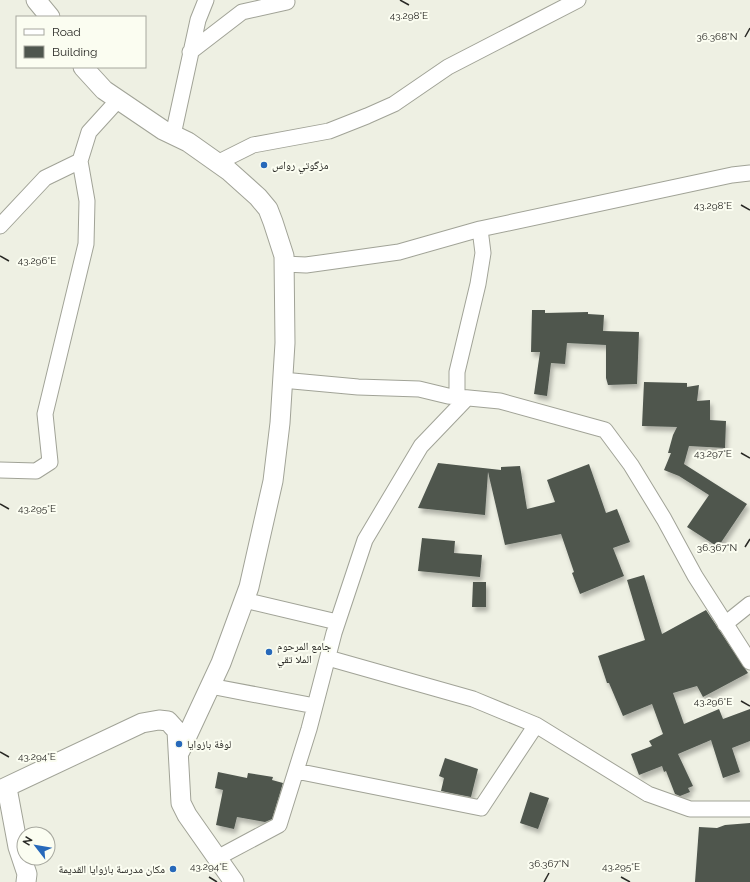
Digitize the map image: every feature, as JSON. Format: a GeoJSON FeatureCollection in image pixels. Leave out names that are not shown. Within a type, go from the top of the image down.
{"type":"FeatureCollection","features":[{"type":"Feature","properties":{"kind":"street"},"geometry":{"type":"LineString","coordinates":[[36,0],[49,16]]}},
{"type":"Feature","properties":{"kind":"street"},"geometry":{"type":"LineString","coordinates":[[173,135],[190,52],[205,0]]}},
{"type":"Feature","properties":{"kind":"street"},"geometry":{"type":"LineString","coordinates":[[217,162],[253,145],[329,131],[374,113],[394,104],[448,67],[578,0]]}},
{"type":"Feature","properties":{"kind":"street"},"geometry":{"type":"LineString","coordinates":[[190,52],[242,12],[287,2]]}},
{"type":"Feature","properties":{"kind":"street"},"geometry":{"type":"LineString","coordinates":[[84,68],[104,90],[173,135],[188,142],[229,171],[258,196],[268,210],[279,237],[284,256],[286,299],[282,380],[273,481],[249,587],[210,686],[180,751]]}},
{"type":"Feature","properties":{"kind":"street"},"geometry":{"type":"LineString","coordinates":[[0,470],[36,471],[50,462],[45,414],[86,244],[87,201],[80,161],[89,132],[119,99]]}},
{"type":"Feature","properties":{"kind":"street"},"geometry":{"type":"LineString","coordinates":[[0,226],[45,178],[80,161]]}},
{"type":"Feature","properties":{"kind":"street"},"geometry":{"type":"LineString","coordinates":[[284,264],[306,264],[400,252],[480,229],[732,175],[750,173]]}},
{"type":"Feature","properties":{"kind":"street"},"geometry":{"type":"LineString","coordinates":[[462,398],[457,372],[478,284],[483,253],[480,229]]}},
{"type":"Feature","properties":{"kind":"street"},"geometry":{"type":"LineString","coordinates":[[282,380],[358,387],[419,389],[462,398],[500,402],[605,430],[631,465],[664,519],[695,576],[750,662]]}},
{"type":"Feature","properties":{"kind":"street"},"geometry":{"type":"LineString","coordinates":[[217,858],[279,824],[316,706],[337,622],[365,540],[422,446],[462,398]]}},
{"type":"Feature","properties":{"kind":"street"},"geometry":{"type":"LineString","coordinates":[[244,600],[337,622]]}},
{"type":"Feature","properties":{"kind":"street"},"geometry":{"type":"LineString","coordinates":[[725,624],[750,604]]}},
{"type":"Feature","properties":{"kind":"street"},"geometry":{"type":"LineString","coordinates":[[328,658],[473,699],[536,725],[648,794],[690,809],[750,809]]}},
{"type":"Feature","properties":{"kind":"street"},"geometry":{"type":"LineString","coordinates":[[210,686],[316,706]]}},
{"type":"Feature","properties":{"kind":"street"},"geometry":{"type":"LineString","coordinates":[[26,882],[27,874],[18,847],[3,789],[100,741],[142,723],[159,720],[168,721],[177,731],[180,751],[181,803],[187,815],[234,882]]}},
{"type":"Feature","properties":{"kind":"street"},"geometry":{"type":"LineString","coordinates":[[296,771],[481,808],[536,725]]}},
{"type":"Feature","properties":{"kind":"building"},"geometry":{"type":"Polygon","coordinates":[[[532,310],[545,310],[545,313],[588,312],[588,314],[604,315],[603,331],[639,332],[637,384],[608,385],[606,378],[606,345],[567,343],[565,364],[551,363],[547,396],[534,394],[540,352],[531,352],[532,310]]]}},
{"type":"Feature","properties":{"kind":"building"},"geometry":{"type":"Polygon","coordinates":[[[644,382],[687,383],[687,387],[699,385],[697,401],[710,400],[710,420],[726,421],[725,448],[689,446],[684,464],[747,504],[718,547],[687,527],[709,495],[679,476],[664,470],[671,453],[668,453],[677,427],[642,426],[644,382]]]}},
{"type":"Feature","properties":{"kind":"building"},"geometry":{"type":"Polygon","coordinates":[[[438,463],[501,470],[501,467],[520,466],[527,509],[555,502],[547,480],[589,464],[606,513],[617,509],[630,542],[613,548],[624,576],[580,594],[572,573],[574,572],[561,534],[505,545],[488,472],[485,515],[418,508],[438,463]]]}},
{"type":"Feature","properties":{"kind":"building"},"geometry":{"type":"Polygon","coordinates":[[[422,538],[455,541],[454,553],[482,555],[480,577],[418,571],[422,538]]]}},
{"type":"Feature","properties":{"kind":"building"},"geometry":{"type":"Polygon","coordinates":[[[644,575],[662,634],[706,610],[748,673],[703,697],[697,686],[673,693],[684,724],[719,709],[723,719],[750,709],[750,741],[732,748],[740,772],[723,778],[711,740],[678,754],[693,786],[688,788],[690,792],[680,796],[675,794],[666,771],[664,772],[662,766],[639,775],[631,754],[652,746],[649,741],[663,734],[652,704],[623,716],[609,683],[607,683],[598,656],[645,640],[627,580],[644,575]]]}},
{"type":"Feature","properties":{"kind":"building"},"geometry":{"type":"Polygon","coordinates":[[[473,582],[486,582],[486,607],[472,607],[473,582]]]}},
{"type":"Feature","properties":{"kind":"building"},"geometry":{"type":"Polygon","coordinates":[[[445,758],[478,769],[471,797],[441,791],[444,778],[439,776],[445,758]]]}},
{"type":"Feature","properties":{"kind":"building"},"geometry":{"type":"Polygon","coordinates":[[[218,772],[247,778],[248,773],[273,777],[272,780],[283,783],[272,819],[265,822],[237,817],[234,829],[216,825],[223,790],[215,788],[218,772]]]}},
{"type":"Feature","properties":{"kind":"building"},"geometry":{"type":"Polygon","coordinates":[[[530,792],[549,798],[538,829],[520,823],[530,792]]]}},
{"type":"Feature","properties":{"kind":"building"},"geometry":{"type":"Polygon","coordinates":[[[750,823],[750,882],[695,882],[699,827],[717,828],[725,825],[750,823]]]}},
{"type":"Feature","properties":{"kind":"place","name":"مزگوتي رواس"},"geometry":{"type":"Point","coordinates":[264,165]}},
{"type":"Feature","properties":{"kind":"place","name":"جامع المرحوم الملا تقي"},"geometry":{"type":"Point","coordinates":[269,652]}},
{"type":"Feature","properties":{"kind":"place","name":"لوفة بازوايا"},"geometry":{"type":"Point","coordinates":[179,744]}},
{"type":"Feature","properties":{"kind":"place","name":"مكان مدرسة بازوايا القديمة"},"geometry":{"type":"Point","coordinates":[173,869]}}]}
